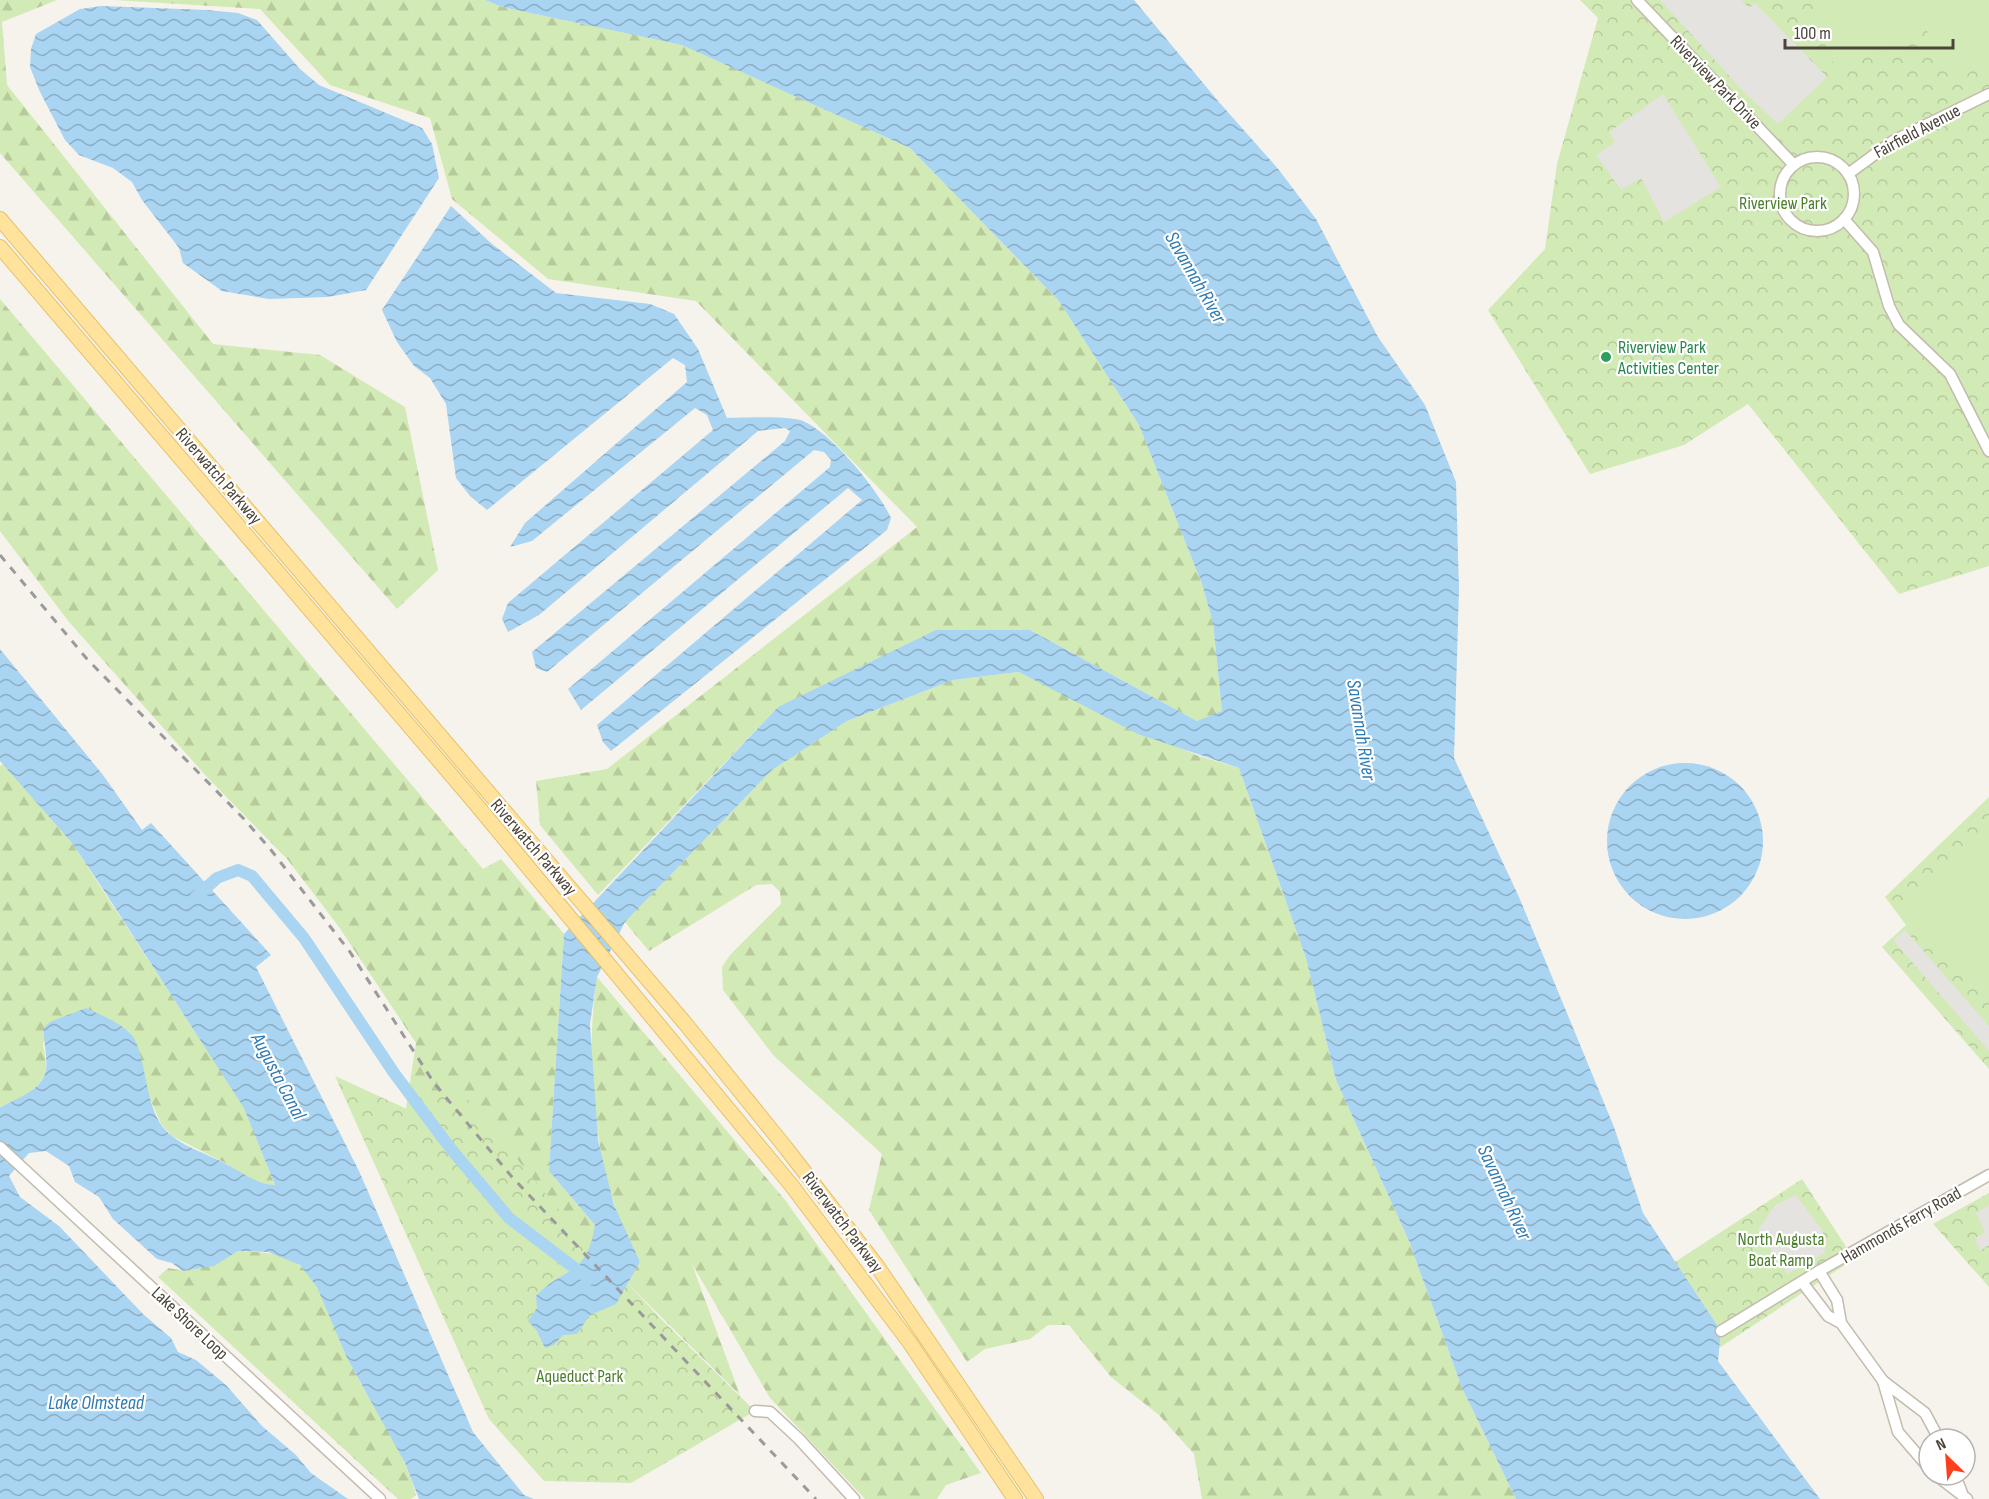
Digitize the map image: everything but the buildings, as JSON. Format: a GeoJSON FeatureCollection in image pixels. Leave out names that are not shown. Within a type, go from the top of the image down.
{"type":"FeatureCollection","features":[{"type":"Feature","properties":{"kind":"main road","name":"Riverwatch Parkway"},"geometry":{"type":"LineString","coordinates":[[0,219],[684,1022],[786,1148],[877,1266],[1036,1499]]}},
{"type":"Feature","properties":{"kind":"main road","name":"Riverwatch Parkway"},"geometry":{"type":"LineString","coordinates":[[0,247],[541,884],[792,1186],[897,1324],[1015,1499]]}},
{"type":"Feature","properties":{"kind":"street","name":"Riverview Park Drive"},"geometry":{"type":"LineString","coordinates":[[1637,0],[1794,165]]}},
{"type":"Feature","properties":{"kind":"street","name":"Fairfield Avenue"},"geometry":{"type":"LineString","coordinates":[[1848,174],[1893,141],[1989,94]]}},
{"type":"Feature","properties":{"kind":"street"},"geometry":{"type":"LineString","coordinates":[[1817,157],[1834,162],[1848,174],[1854,197],[1851,209],[1834,227],[1822,230],[1805,228],[1789,219],[1783,209],[1780,191],[1786,174],[1794,165],[1817,157]]}},
{"type":"Feature","properties":{"kind":"street"},"geometry":{"type":"LineString","coordinates":[[1844,219],[1873,252],[1889,306],[1899,325],[1950,374],[1989,451]]}},
{"type":"Feature","properties":{"kind":"street","name":"Lake Shore Loop"},"geometry":{"type":"LineString","coordinates":[[0,1147],[380,1499]]}},
{"type":"Feature","properties":{"kind":"street","name":"Hammonds Ferry Road"},"geometry":{"type":"LineString","coordinates":[[1721,1332],[1819,1271],[1989,1175]]}},
{"type":"Feature","properties":{"kind":"street"},"geometry":{"type":"LineString","coordinates":[[1819,1271],[1837,1300],[1841,1323]]}},
{"type":"Feature","properties":{"kind":"street"},"geometry":{"type":"LineString","coordinates":[[1802,1282],[1828,1316],[1841,1323],[1883,1381],[1925,1413],[1933,1427]]}},
{"type":"Feature","properties":{"kind":"street"},"geometry":{"type":"LineString","coordinates":[[1883,1381],[1898,1432],[1917,1454]]}},
{"type":"Feature","properties":{"kind":"street"},"geometry":{"type":"LineString","coordinates":[[755,1411],[770,1412],[799,1439],[854,1499]]}},
{"type":"Feature","properties":{"kind":"green space"},"geometry":{"type":"Polygon","coordinates":[[[0,0],[57,0],[2,22],[7,85],[213,344],[320,355],[405,407],[438,570],[397,609],[0,153],[0,0]]]}},
{"type":"Feature","properties":{"kind":"green space"},"geometry":{"type":"Polygon","coordinates":[[[114,0],[485,0],[502,7],[683,45],[910,148],[1059,301],[1139,425],[1202,584],[1213,623],[1222,712],[1197,721],[1030,630],[778,707],[598,895],[540,825],[536,781],[607,769],[917,527],[696,301],[548,279],[452,199],[430,118],[330,85],[260,9],[114,0]]]}},
{"type":"Feature","properties":{"kind":"green space","name":"Riverview Park"},"geometry":{"type":"Polygon","coordinates":[[[1580,0],[1989,0],[1989,566],[1899,594],[1748,404],[1684,445],[1590,474],[1488,310],[1545,249],[1557,164],[1598,18],[1580,0]]]}},
{"type":"Feature","properties":{"kind":"green space"},"geometry":{"type":"Polygon","coordinates":[[[1838,0],[1989,0],[1989,63],[1952,81],[1926,29],[1837,71],[1811,12],[1838,0]]]}},
{"type":"Feature","properties":{"kind":"green space"},"geometry":{"type":"Polygon","coordinates":[[[0,299],[483,869],[501,859],[564,934],[549,1171],[595,1225],[592,1246],[403,1128],[416,1043],[339,927],[288,860],[207,777],[69,622],[0,531],[0,299]]]}},
{"type":"Feature","properties":{"kind":"green space"},"geometry":{"type":"Polygon","coordinates":[[[1019,672],[1196,755],[1239,768],[1306,958],[1336,1080],[1409,1241],[1462,1388],[1516,1499],[1202,1499],[1194,1454],[1159,1415],[1111,1377],[1069,1325],[1048,1325],[1030,1339],[985,1349],[967,1362],[869,1210],[882,1154],[774,1056],[723,990],[722,967],[730,955],[781,904],[780,892],[772,884],[756,885],[649,951],[625,922],[772,770],[847,721],[953,680],[1019,672]]]}},
{"type":"Feature","properties":{"kind":"green space"},"geometry":{"type":"Polygon","coordinates":[[[3,764],[72,843],[245,1108],[275,1186],[253,1181],[227,1164],[172,1136],[161,1124],[147,1092],[134,1039],[86,1008],[69,1016],[43,1043],[46,1068],[35,1088],[0,1109],[0,766],[3,764]]]}},
{"type":"Feature","properties":{"kind":"green space"},"geometry":{"type":"Polygon","coordinates":[[[1989,797],[1989,1069],[1882,947],[1906,925],[1885,897],[1989,797]]]}},
{"type":"Feature","properties":{"kind":"green space"},"geometry":{"type":"Polygon","coordinates":[[[1989,824],[1989,1004],[1898,908],[1989,824]]]}},
{"type":"Feature","properties":{"kind":"green space"},"geometry":{"type":"Polygon","coordinates":[[[597,977],[785,1200],[981,1473],[946,1485],[937,1499],[865,1499],[770,1398],[692,1264],[740,1395],[627,1283],[640,1262],[617,1210],[606,1175],[593,1091],[591,1062],[597,977]]]}},
{"type":"Feature","properties":{"kind":"green space","name":"Aqueduct Park"},"geometry":{"type":"Polygon","coordinates":[[[335,1076],[409,1110],[437,1097],[461,1091],[560,1211],[658,1316],[755,1411],[631,1483],[544,1481],[489,1419],[335,1076]]]}},
{"type":"Feature","properties":{"kind":"green space","name":"North Augusta Boat Ramp"},"geometry":{"type":"Polygon","coordinates":[[[1802,1179],[1854,1259],[1719,1348],[1721,1331],[1675,1262],[1802,1179]]]}},
{"type":"Feature","properties":{"kind":"green space"},"geometry":{"type":"Polygon","coordinates":[[[1989,1193],[1989,1287],[1933,1224],[1989,1193]]]}},
{"type":"Feature","properties":{"kind":"green space"},"geometry":{"type":"Polygon","coordinates":[[[238,1251],[285,1257],[299,1265],[315,1282],[347,1357],[403,1459],[416,1495],[411,1499],[398,1499],[158,1277],[168,1268],[196,1269],[238,1251]]]}},
{"type":"Feature","properties":{"kind":"shaded area"},"geometry":{"type":"Polygon","coordinates":[[[1660,0],[1741,0],[1749,8],[1755,3],[1827,77],[1778,124],[1746,94],[1660,0]]]}},
{"type":"Feature","properties":{"kind":"shaded area"},"geometry":{"type":"Polygon","coordinates":[[[1663,94],[1721,187],[1664,222],[1641,178],[1621,190],[1596,155],[1615,142],[1609,132],[1663,94]]]}},
{"type":"Feature","properties":{"kind":"shaded area"},"geometry":{"type":"Polygon","coordinates":[[[1905,930],[1989,1026],[1989,1051],[1893,940],[1905,930]]]}},
{"type":"Feature","properties":{"kind":"shaded area"},"geometry":{"type":"Polygon","coordinates":[[[1796,1195],[1823,1231],[1825,1253],[1787,1274],[1758,1230],[1775,1205],[1796,1195]]]}},
{"type":"Feature","properties":{"kind":"shaded area"},"geometry":{"type":"Polygon","coordinates":[[[1989,1205],[1989,1245],[1980,1251],[1975,1238],[1985,1232],[1976,1213],[1989,1205]]]}},
{"type":"Feature","properties":{"kind":"water","name":"Savannah River"},"geometry":{"type":"Polygon","coordinates":[[[485,0],[1134,0],[1279,170],[1316,219],[1378,337],[1425,405],[1456,482],[1459,589],[1454,758],[1519,897],[1614,1127],[1643,1213],[1721,1331],[1718,1361],[1820,1499],[1516,1499],[1462,1388],[1409,1241],[1336,1080],[1306,958],[1239,768],[1138,734],[1019,672],[953,680],[847,721],[772,770],[625,922],[597,977],[590,1024],[598,1140],[614,1205],[640,1262],[616,1304],[590,1315],[577,1334],[563,1335],[554,1345],[545,1348],[537,1331],[528,1321],[537,1308],[536,1296],[546,1286],[580,1263],[586,1255],[595,1225],[549,1171],[564,934],[778,707],[936,630],[1030,630],[1197,721],[1222,711],[1213,623],[1202,584],[1139,425],[1059,301],[910,148],[682,45],[502,7],[485,0]]]}},
{"type":"Feature","properties":{"kind":"water"},"geometry":{"type":"Polygon","coordinates":[[[102,6],[207,10],[238,13],[257,20],[300,69],[319,85],[422,128],[432,144],[439,178],[366,290],[328,297],[269,299],[222,291],[183,263],[179,248],[142,200],[132,182],[113,168],[79,155],[65,140],[30,67],[31,49],[36,34],[80,9],[102,6]]]}},
{"type":"Feature","properties":{"kind":"water"},"geometry":{"type":"Polygon","coordinates":[[[451,206],[492,244],[556,293],[650,304],[674,314],[698,349],[727,418],[790,418],[805,422],[828,439],[854,464],[885,506],[891,518],[887,530],[611,751],[603,742],[597,725],[862,500],[848,488],[581,710],[568,689],[830,467],[831,460],[824,452],[814,450],[547,672],[536,668],[532,652],[785,441],[790,431],[785,428],[758,431],[539,615],[508,632],[502,619],[508,603],[713,430],[707,415],[695,408],[532,541],[510,547],[525,523],[687,382],[685,365],[673,358],[487,510],[470,496],[456,478],[446,404],[430,378],[414,366],[397,342],[382,310],[451,206]]]}},
{"type":"Feature","properties":{"kind":"water"},"geometry":{"type":"Polygon","coordinates":[[[0,649],[103,775],[142,830],[151,823],[271,955],[256,967],[359,1171],[473,1432],[524,1495],[534,1499],[419,1499],[405,1463],[347,1358],[317,1287],[300,1265],[268,1252],[238,1251],[214,1266],[183,1271],[172,1263],[157,1259],[113,1219],[99,1197],[75,1182],[69,1166],[46,1151],[29,1153],[9,1176],[20,1197],[59,1226],[143,1314],[171,1338],[178,1352],[196,1360],[226,1385],[262,1426],[296,1455],[311,1473],[348,1499],[0,1499],[0,1108],[34,1089],[43,1078],[46,1070],[44,1028],[50,1022],[86,1008],[120,1025],[135,1040],[151,1103],[166,1131],[181,1142],[250,1178],[261,1183],[275,1185],[244,1108],[101,886],[72,843],[0,761],[0,649]]]}},
{"type":"Feature","properties":{"kind":"water"},"geometry":{"type":"Polygon","coordinates":[[[1685,763],[1700,764],[1715,769],[1740,786],[1757,811],[1762,826],[1762,856],[1757,871],[1740,896],[1715,913],[1700,918],[1685,919],[1670,918],[1655,913],[1630,896],[1613,871],[1608,856],[1607,841],[1608,826],[1613,811],[1630,786],[1655,769],[1670,764],[1685,763]]]}},
{"type":"Feature","properties":{"kind":"waterway"},"geometry":{"type":"LineString","coordinates":[[196,897],[217,878],[238,870],[252,876],[304,938],[394,1073],[451,1149],[509,1218],[589,1279]]}},
{"type":"Feature","properties":{"kind":"railway"},"geometry":{"type":"LineString","coordinates":[[0,555],[87,659],[244,819],[271,850],[350,952],[434,1083],[512,1177],[816,1499]]}},
{"type":"Feature","properties":{"kind":"place","name":"Riverview Park Activities Center"},"geometry":{"type":"Point","coordinates":[1606,357]}},
{"type":"Feature","properties":{"kind":"water label","name":"Augusta Canal"},"geometry":{"type":"Point","coordinates":[279,1076]}},
{"type":"Feature","properties":{"kind":"water label","name":"Lake Olmstead"},"geometry":{"type":"Point","coordinates":[96,1402]}}]}
